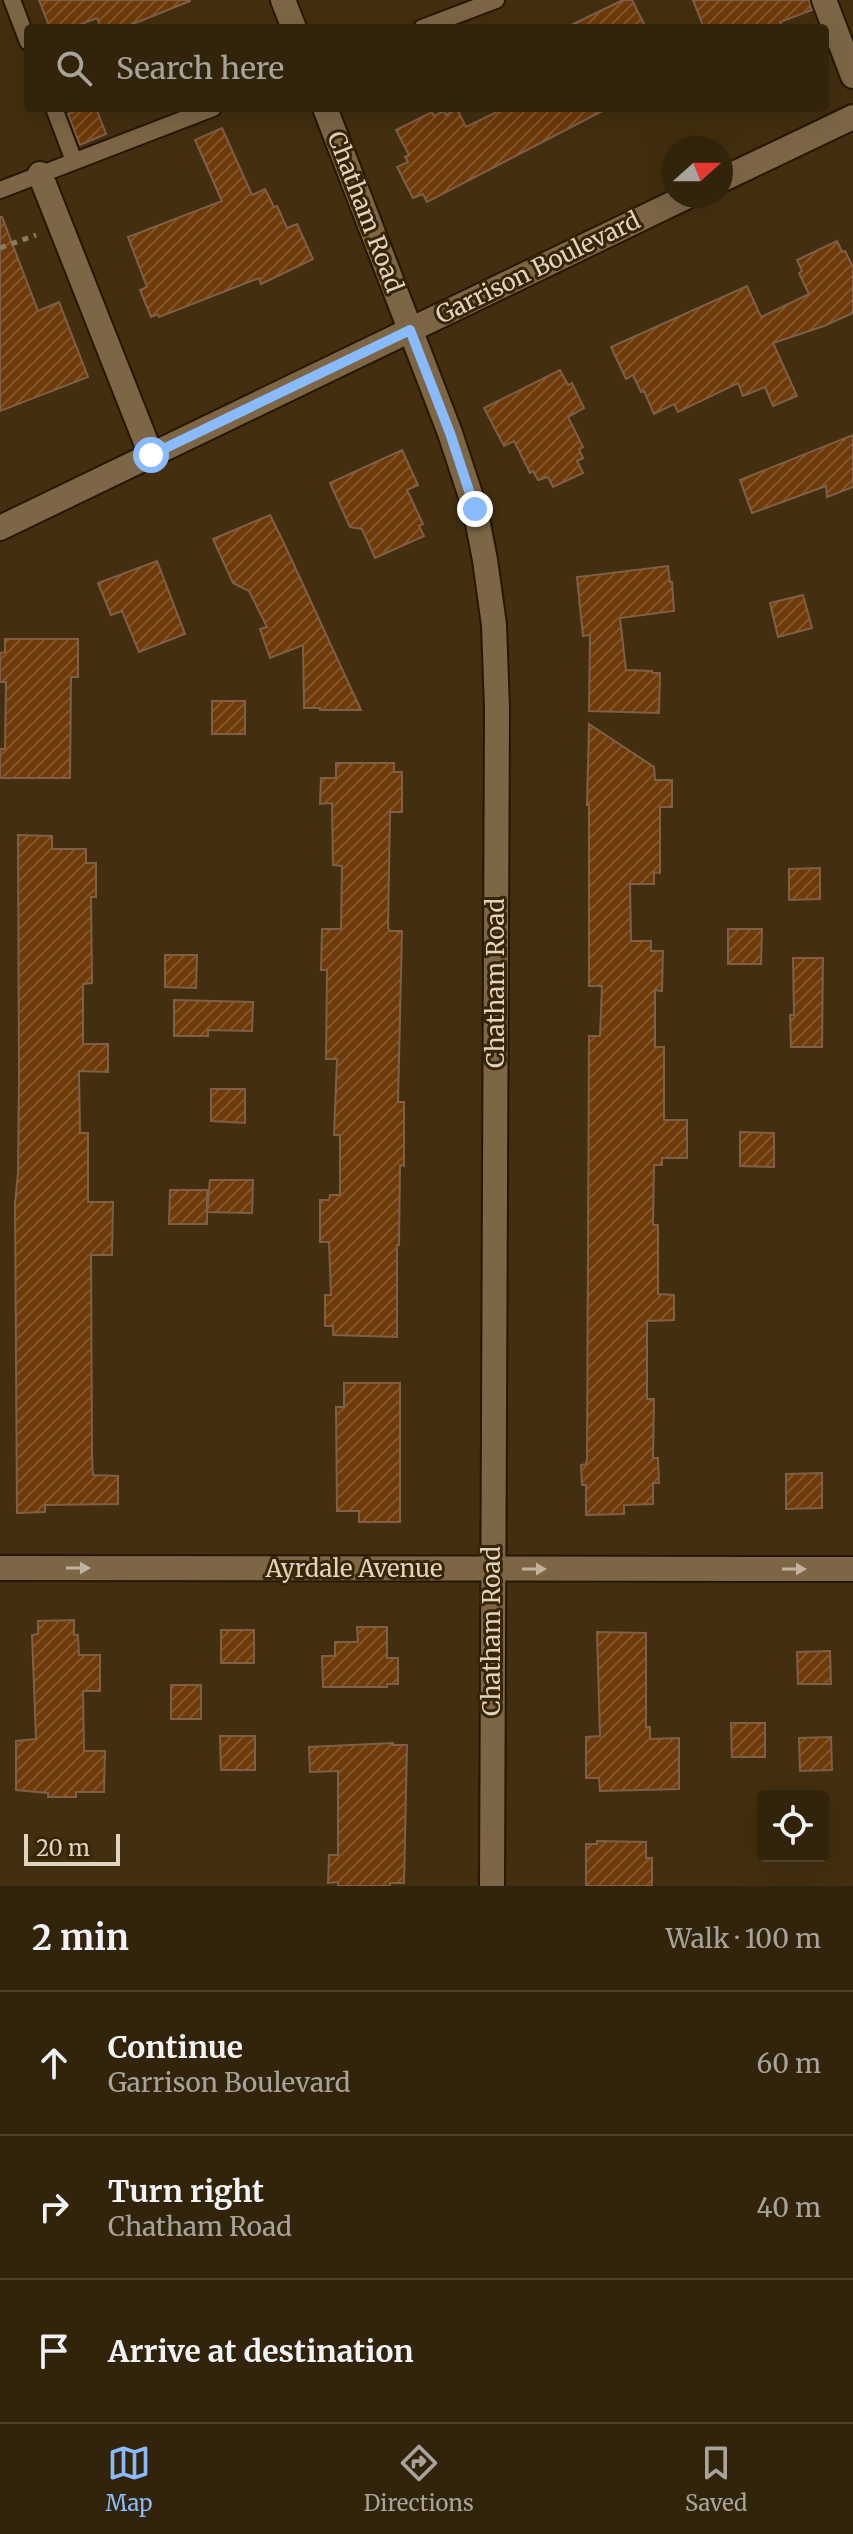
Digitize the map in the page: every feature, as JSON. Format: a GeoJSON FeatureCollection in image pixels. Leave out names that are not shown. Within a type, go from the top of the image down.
{"type":"FeatureCollection","features":[{"type":"Feature","properties":{"kind":"street"},"geometry":{"type":"LineString","coordinates":[[283,0],[292,24]]}},
{"type":"Feature","properties":{"kind":"street"},"geometry":{"type":"LineString","coordinates":[[824,0],[853,76]]}},
{"type":"Feature","properties":{"kind":"street","name":"Chatham Road"},"geometry":{"type":"LineString","coordinates":[[327,112],[450,433],[475,509],[494,625],[497,725],[492,1886]]}},
{"type":"Feature","properties":{"kind":"street"},"geometry":{"type":"LineString","coordinates":[[733,174],[853,117]]}},
{"type":"Feature","properties":{"kind":"street"},"geometry":{"type":"LineString","coordinates":[[40,174],[151,455]]}},
{"type":"Feature","properties":{"kind":"street","name":"Garrison Boulevard"},"geometry":{"type":"LineString","coordinates":[[0,528],[663,208]]}},
{"type":"Feature","properties":{"kind":"street","name":"Ayrdale Avenue"},"geometry":{"type":"LineString","coordinates":[[0,1568],[853,1569]]}},
{"type":"Feature","properties":{"kind":"lane"},"geometry":{"type":"LineString","coordinates":[[12,0],[24,32]]}},
{"type":"Feature","properties":{"kind":"lane"},"geometry":{"type":"LineString","coordinates":[[433,24],[496,0]]}},
{"type":"Feature","properties":{"kind":"lane"},"geometry":{"type":"LineString","coordinates":[[56,112],[74,161]]}},
{"type":"Feature","properties":{"kind":"lane"},"geometry":{"type":"LineString","coordinates":[[0,190],[203,112]]}},
{"type":"Feature","properties":{"kind":"building"},"geometry":{"type":"Polygon","coordinates":[[[39,0],[190,0],[133,24],[99,24],[97,18],[81,24],[48,24],[39,0]]]}},
{"type":"Feature","properties":{"kind":"building"},"geometry":{"type":"Polygon","coordinates":[[[623,0],[632,0],[644,24],[573,24],[623,0]]]}},
{"type":"Feature","properties":{"kind":"building"},"geometry":{"type":"Polygon","coordinates":[[[693,0],[809,0],[812,10],[781,24],[702,24],[693,0]]]}},
{"type":"Feature","properties":{"kind":"building"},"geometry":{"type":"Polygon","coordinates":[[[98,112],[106,134],[80,145],[68,114],[98,112]]]}},
{"type":"Feature","properties":{"kind":"building"},"geometry":{"type":"Polygon","coordinates":[[[432,112],[434,116],[442,112],[446,115],[458,112],[466,127],[497,112],[600,112],[427,202],[423,194],[413,198],[397,167],[408,162],[405,157],[409,155],[396,130],[432,112]]]}},
{"type":"Feature","properties":{"kind":"building"},"geometry":{"type":"Polygon","coordinates":[[[222,128],[252,195],[265,189],[287,228],[297,224],[313,259],[261,284],[259,278],[159,317],[158,314],[151,317],[140,290],[147,287],[128,237],[222,201],[195,140],[222,128]]]}},
{"type":"Feature","properties":{"kind":"building"},"geometry":{"type":"Polygon","coordinates":[[[0,217],[38,311],[59,302],[88,377],[0,411],[0,217]]]}},
{"type":"Feature","properties":{"kind":"building"},"geometry":{"type":"Polygon","coordinates":[[[837,241],[853,267],[853,313],[773,343],[797,396],[773,406],[765,387],[743,396],[738,383],[678,412],[674,404],[654,414],[633,375],[626,379],[611,347],[747,286],[761,317],[809,294],[799,273],[802,271],[797,260],[837,241]]]}},
{"type":"Feature","properties":{"kind":"building"},"geometry":{"type":"Polygon","coordinates":[[[560,370],[568,385],[572,383],[584,408],[568,417],[583,447],[579,449],[583,458],[577,461],[583,473],[553,487],[548,477],[538,480],[533,471],[530,473],[514,441],[504,446],[484,408],[560,370]]]}},
{"type":"Feature","properties":{"kind":"building"},"geometry":{"type":"Polygon","coordinates":[[[853,435],[853,487],[827,497],[826,486],[752,513],[740,480],[853,435]]]}},
{"type":"Feature","properties":{"kind":"building"},"geometry":{"type":"Polygon","coordinates":[[[402,450],[418,485],[407,490],[423,524],[419,526],[424,536],[375,558],[362,529],[350,527],[330,483],[402,450]]]}},
{"type":"Feature","properties":{"kind":"building"},"geometry":{"type":"Polygon","coordinates":[[[270,515],[361,710],[304,708],[303,645],[270,658],[260,629],[267,627],[249,591],[233,583],[213,539],[270,515]]]}},
{"type":"Feature","properties":{"kind":"building"},"geometry":{"type":"Polygon","coordinates":[[[157,561],[185,634],[139,652],[122,611],[111,615],[98,583],[157,561]]]}},
{"type":"Feature","properties":{"kind":"building"},"geometry":{"type":"Polygon","coordinates":[[[668,566],[674,611],[620,618],[626,670],[660,673],[659,713],[589,711],[590,635],[583,636],[577,577],[668,566]]]}},
{"type":"Feature","properties":{"kind":"building"},"geometry":{"type":"Polygon","coordinates":[[[803,595],[812,628],[778,637],[770,603],[803,595]]]}},
{"type":"Feature","properties":{"kind":"building"},"geometry":{"type":"Polygon","coordinates":[[[5,639],[78,639],[78,677],[71,677],[70,778],[0,778],[0,749],[5,749],[6,682],[0,682],[0,653],[5,652],[5,639]]]}},
{"type":"Feature","properties":{"kind":"building"},"geometry":{"type":"Polygon","coordinates":[[[212,701],[245,701],[245,734],[212,734],[212,701]]]}},
{"type":"Feature","properties":{"kind":"building"},"geometry":{"type":"Polygon","coordinates":[[[589,724],[654,767],[655,780],[672,780],[672,807],[660,807],[660,873],[654,872],[654,884],[630,884],[631,941],[651,941],[651,951],[663,951],[662,991],[655,990],[655,1047],[664,1047],[664,1120],[687,1120],[687,1158],[662,1158],[662,1165],[654,1165],[653,1225],[658,1225],[658,1294],[674,1295],[674,1320],[647,1321],[647,1399],[654,1399],[653,1458],[658,1458],[659,1483],[653,1483],[653,1504],[624,1505],[624,1514],[586,1515],[586,1485],[582,1485],[581,1465],[586,1464],[587,1459],[589,1036],[600,1036],[602,986],[589,986],[589,724]]]}},
{"type":"Feature","properties":{"kind":"building"},"geometry":{"type":"Polygon","coordinates":[[[336,763],[394,763],[394,772],[402,772],[402,812],[390,812],[388,928],[390,931],[402,931],[398,1102],[404,1102],[404,1166],[400,1165],[397,1337],[333,1335],[333,1326],[325,1326],[325,1295],[331,1295],[329,1242],[320,1242],[320,1200],[329,1200],[330,1195],[340,1195],[340,1135],[334,1135],[337,1059],[326,1059],[327,970],[321,970],[322,929],[341,929],[342,866],[333,865],[332,803],[320,804],[321,778],[336,778],[336,763]]]}},
{"type":"Feature","properties":{"kind":"building"},"geometry":{"type":"Polygon","coordinates":[[[18,835],[52,836],[52,849],[86,849],[86,863],[96,863],[96,897],[91,897],[92,983],[83,984],[83,1044],[108,1044],[108,1072],[79,1071],[80,1133],[88,1133],[88,1202],[113,1202],[112,1255],[91,1255],[92,1456],[93,1475],[118,1476],[118,1504],[45,1505],[45,1512],[17,1513],[15,1204],[19,1079],[18,835]]]}},
{"type":"Feature","properties":{"kind":"building"},"geometry":{"type":"Polygon","coordinates":[[[820,868],[820,899],[789,900],[789,869],[820,868]]]}},
{"type":"Feature","properties":{"kind":"building"},"geometry":{"type":"Polygon","coordinates":[[[728,929],[762,929],[761,964],[728,964],[728,929]]]}},
{"type":"Feature","properties":{"kind":"building"},"geometry":{"type":"Polygon","coordinates":[[[165,955],[197,955],[196,988],[165,987],[165,955]]]}},
{"type":"Feature","properties":{"kind":"building"},"geometry":{"type":"Polygon","coordinates":[[[793,958],[823,958],[822,1047],[791,1047],[793,958]]]}},
{"type":"Feature","properties":{"kind":"building"},"geometry":{"type":"Polygon","coordinates":[[[174,1000],[253,1002],[252,1031],[208,1030],[208,1036],[174,1036],[174,1000]]]}},
{"type":"Feature","properties":{"kind":"building"},"geometry":{"type":"Polygon","coordinates":[[[211,1089],[245,1089],[245,1123],[211,1121],[211,1089]]]}},
{"type":"Feature","properties":{"kind":"building"},"geometry":{"type":"Polygon","coordinates":[[[740,1132],[774,1133],[774,1167],[740,1166],[740,1132]]]}},
{"type":"Feature","properties":{"kind":"building"},"geometry":{"type":"Polygon","coordinates":[[[210,1180],[253,1180],[252,1213],[207,1212],[210,1180]]]}},
{"type":"Feature","properties":{"kind":"building"},"geometry":{"type":"Polygon","coordinates":[[[170,1190],[207,1190],[207,1224],[169,1224],[170,1190]]]}},
{"type":"Feature","properties":{"kind":"building"},"geometry":{"type":"Polygon","coordinates":[[[344,1383],[400,1383],[400,1522],[359,1522],[359,1511],[337,1511],[336,1407],[344,1407],[344,1383]]]}},
{"type":"Feature","properties":{"kind":"building"},"geometry":{"type":"Polygon","coordinates":[[[822,1473],[822,1508],[786,1509],[786,1474],[822,1473]]]}},
{"type":"Feature","properties":{"kind":"building"},"geometry":{"type":"Polygon","coordinates":[[[74,1620],[79,1655],[100,1655],[100,1691],[83,1691],[84,1751],[105,1751],[104,1792],[76,1792],[76,1797],[48,1797],[48,1793],[16,1790],[16,1741],[36,1739],[32,1635],[38,1634],[38,1621],[74,1620]]]}},
{"type":"Feature","properties":{"kind":"building"},"geometry":{"type":"Polygon","coordinates":[[[357,1627],[387,1627],[387,1658],[398,1658],[398,1684],[387,1684],[387,1687],[323,1687],[322,1656],[335,1656],[335,1642],[358,1642],[357,1627]]]}},
{"type":"Feature","properties":{"kind":"building"},"geometry":{"type":"Polygon","coordinates":[[[221,1630],[254,1630],[254,1663],[221,1663],[221,1630]]]}},
{"type":"Feature","properties":{"kind":"building"},"geometry":{"type":"Polygon","coordinates":[[[597,1632],[646,1633],[646,1727],[650,1727],[650,1739],[679,1738],[679,1789],[600,1791],[599,1778],[586,1778],[586,1737],[600,1736],[597,1632]]]}},
{"type":"Feature","properties":{"kind":"building"},"geometry":{"type":"Polygon","coordinates":[[[830,1651],[831,1684],[798,1684],[797,1652],[830,1651]]]}},
{"type":"Feature","properties":{"kind":"building"},"geometry":{"type":"Polygon","coordinates":[[[171,1685],[201,1685],[201,1719],[171,1719],[171,1685]]]}},
{"type":"Feature","properties":{"kind":"building"},"geometry":{"type":"Polygon","coordinates":[[[731,1723],[765,1723],[765,1757],[732,1757],[731,1723]]]}},
{"type":"Feature","properties":{"kind":"building"},"geometry":{"type":"Polygon","coordinates":[[[220,1736],[255,1736],[255,1770],[221,1770],[220,1736]]]}},
{"type":"Feature","properties":{"kind":"building"},"geometry":{"type":"Polygon","coordinates":[[[831,1737],[832,1770],[800,1771],[799,1738],[831,1737]]]}},
{"type":"Feature","properties":{"kind":"building"},"geometry":{"type":"Polygon","coordinates":[[[407,1745],[404,1883],[338,1886],[338,1882],[328,1883],[329,1855],[338,1855],[338,1771],[310,1772],[309,1747],[407,1745]]]}},
{"type":"Feature","properties":{"kind":"building"},"geometry":{"type":"Polygon","coordinates":[[[597,1841],[646,1842],[646,1858],[652,1858],[652,1886],[586,1886],[586,1844],[597,1844],[597,1841]]]}},
{"type":"Feature","properties":{"kind":"route"},"geometry":{"type":"LineString","coordinates":[[151,455],[410,330],[450,433],[475,509]]}}]}
